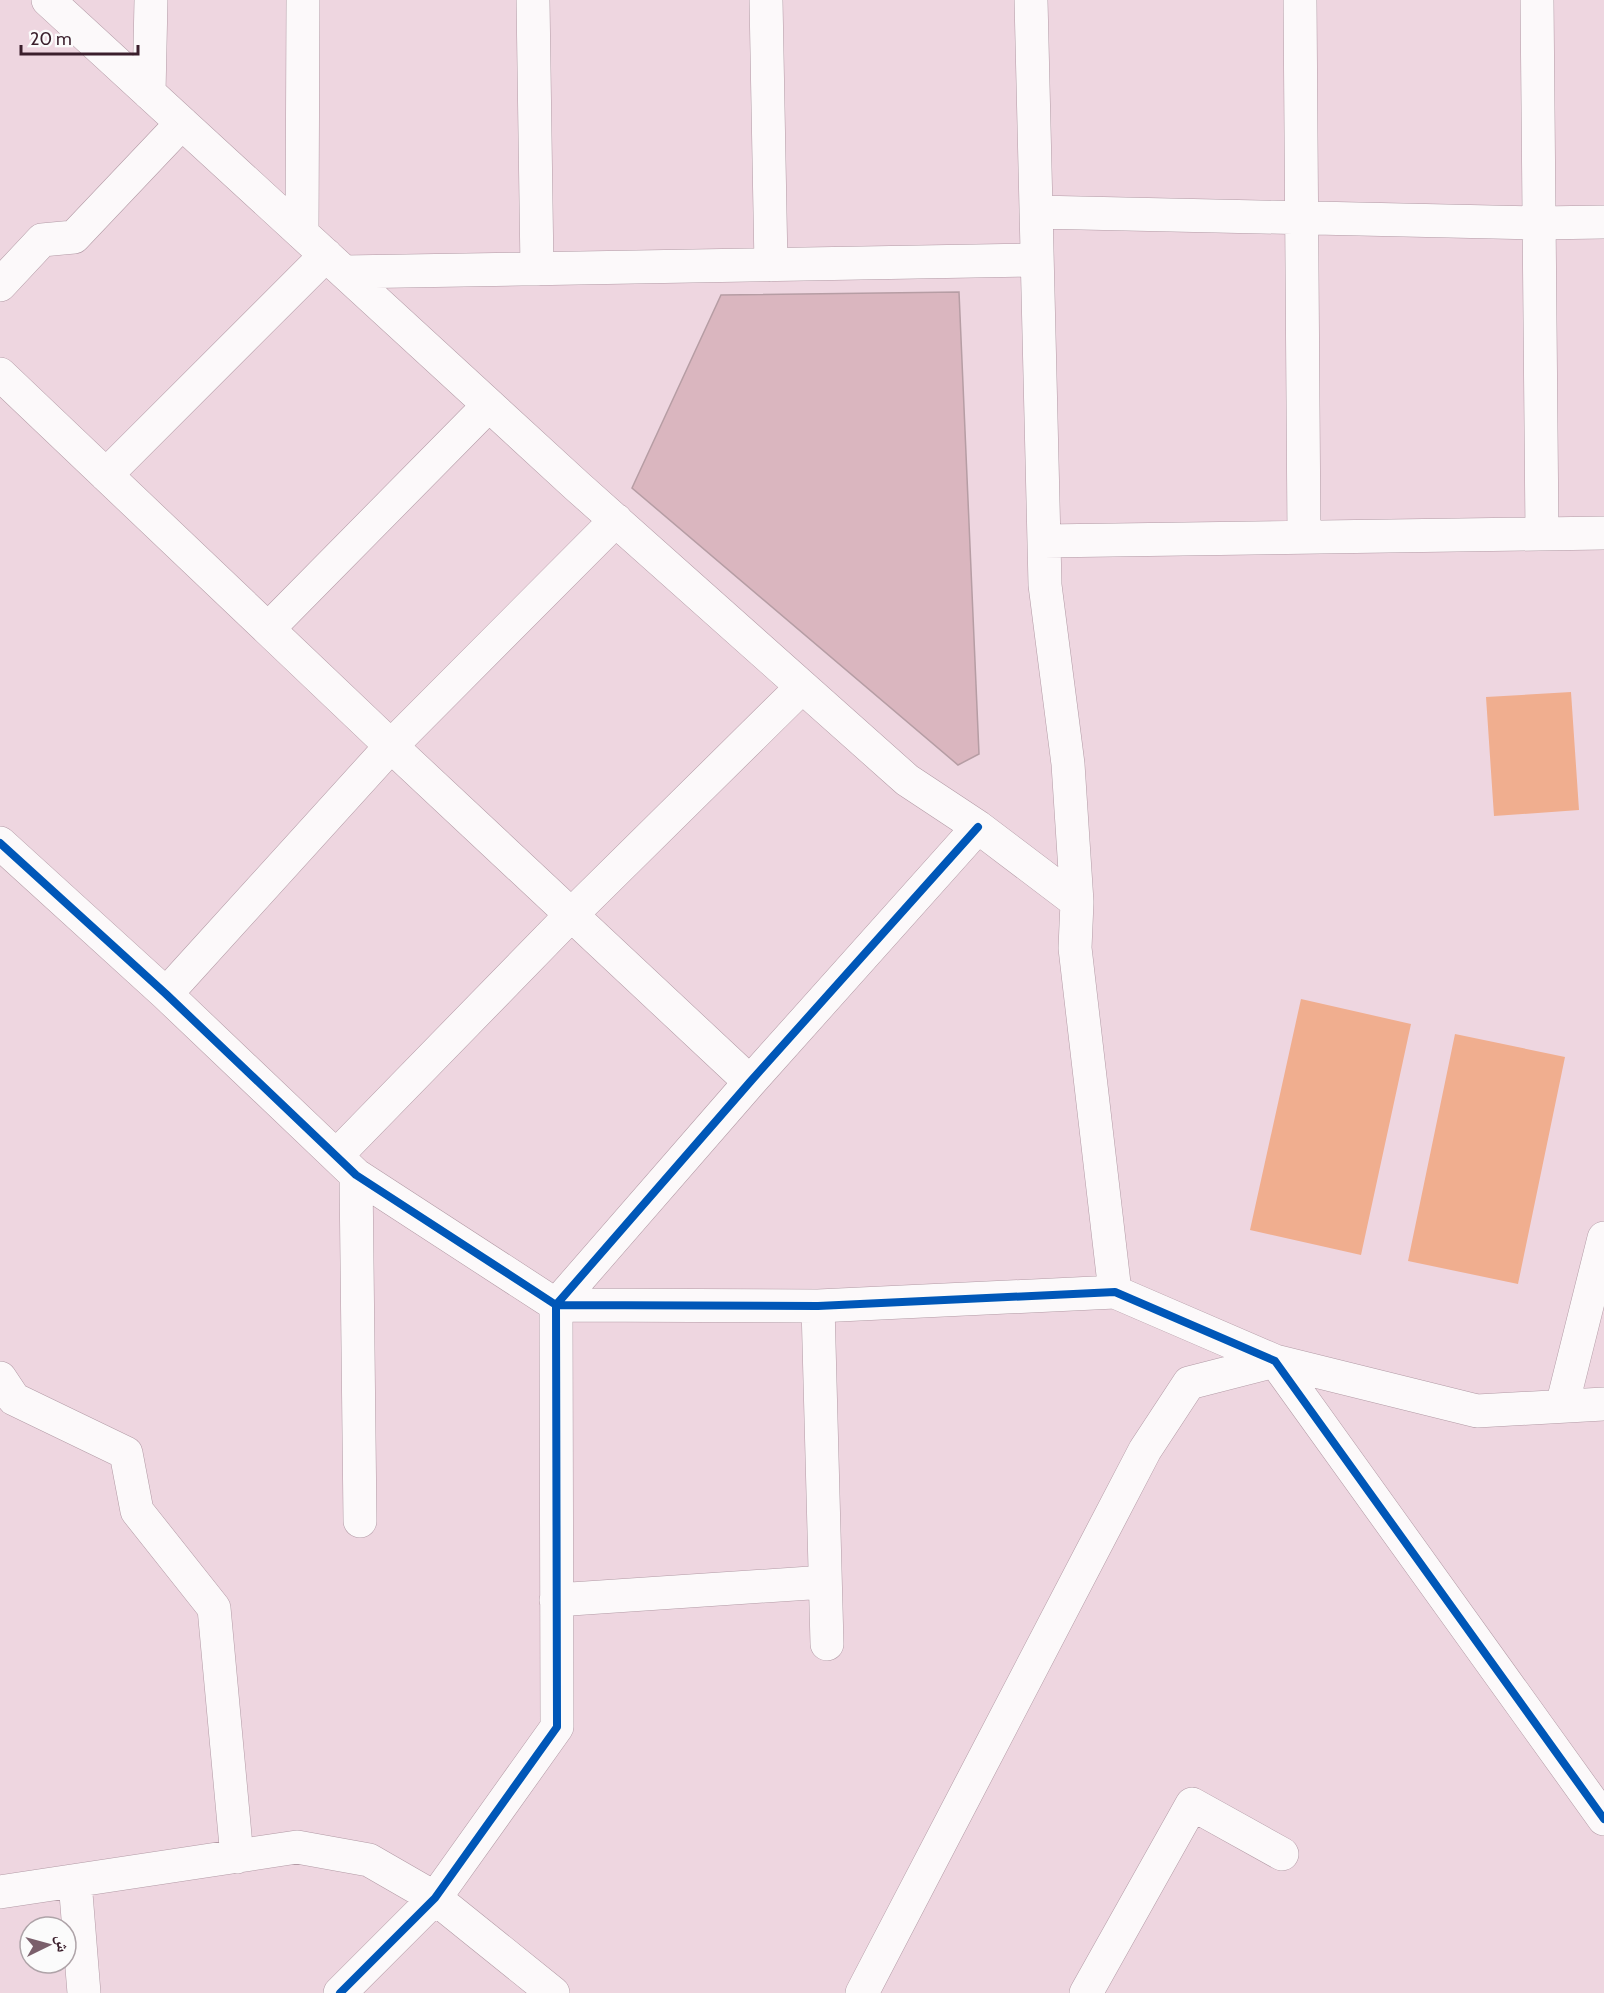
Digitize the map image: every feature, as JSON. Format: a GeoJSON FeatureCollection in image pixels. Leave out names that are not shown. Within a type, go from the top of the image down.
{"type":"FeatureCollection","features":[{"type":"Feature","properties":{"kind":"street"},"geometry":{"type":"LineString","coordinates":[[48,0],[489,405],[907,780],[978,827],[1077,902]]}},
{"type":"Feature","properties":{"kind":"street"},"geometry":{"type":"LineString","coordinates":[[149,93],[151,0]]}},
{"type":"Feature","properties":{"kind":"street"},"geometry":{"type":"LineString","coordinates":[[302,233],[303,0]]}},
{"type":"Feature","properties":{"kind":"street"},"geometry":{"type":"LineString","coordinates":[[533,0],[537,269]]}},
{"type":"Feature","properties":{"kind":"street"},"geometry":{"type":"LineString","coordinates":[[766,0],[771,265]]}},
{"type":"Feature","properties":{"kind":"street"},"geometry":{"type":"LineString","coordinates":[[1030,0],[1045,585],[1068,764],[1077,902],[1075,948],[1115,1292]]}},
{"type":"Feature","properties":{"kind":"street"},"geometry":{"type":"LineString","coordinates":[[1300,0],[1304,537]]}},
{"type":"Feature","properties":{"kind":"street"},"geometry":{"type":"LineString","coordinates":[[1537,0],[1542,534]]}},
{"type":"Feature","properties":{"kind":"street"},"geometry":{"type":"LineString","coordinates":[[0,285],[42,240],[74,237],[182,123]]}},
{"type":"Feature","properties":{"kind":"street"},"geometry":{"type":"LineString","coordinates":[[1036,212],[1539,223],[1604,222]]}},
{"type":"Feature","properties":{"kind":"street"},"geometry":{"type":"LineString","coordinates":[[106,474],[335,264],[537,269],[1037,260]]}},
{"type":"Feature","properties":{"kind":"street"},"geometry":{"type":"LineString","coordinates":[[0,374],[391,746],[750,1082]]}},
{"type":"Feature","properties":{"kind":"street"},"geometry":{"type":"LineString","coordinates":[[268,629],[489,405]]}},
{"type":"Feature","properties":{"kind":"street"},"geometry":{"type":"LineString","coordinates":[[166,994],[391,746],[616,520]]}},
{"type":"Feature","properties":{"kind":"street"},"geometry":{"type":"LineString","coordinates":[[1044,542],[1604,532]]}},
{"type":"Feature","properties":{"kind":"street"},"geometry":{"type":"LineString","coordinates":[[360,1521],[347,1165],[571,915],[802,687]]}},
{"type":"Feature","properties":{"kind":"street"},"geometry":{"type":"LineString","coordinates":[[340,1993],[435,1898],[557,1726],[556,1305],[750,1082],[978,827]]}},
{"type":"Feature","properties":{"kind":"street"},"geometry":{"type":"LineString","coordinates":[[0,843],[166,994],[347,1165],[556,1305],[818,1306],[1115,1292],[1275,1361],[1477,1411],[1604,1404]]}},
{"type":"Feature","properties":{"kind":"street"},"geometry":{"type":"LineString","coordinates":[[1562,1406],[1604,1238]]}},
{"type":"Feature","properties":{"kind":"street"},"geometry":{"type":"LineString","coordinates":[[818,1306],[827,1644]]}},
{"type":"Feature","properties":{"kind":"street"},"geometry":{"type":"LineString","coordinates":[[1275,1361],[1604,1819]]}},
{"type":"Feature","properties":{"kind":"street"},"geometry":{"type":"LineString","coordinates":[[862,1993],[1145,1450],[1189,1383],[1275,1361]]}},
{"type":"Feature","properties":{"kind":"street"},"geometry":{"type":"LineString","coordinates":[[5,1399],[126,1453],[137,1511],[214,1608],[237,1857]]}},
{"type":"Feature","properties":{"kind":"street"},"geometry":{"type":"LineString","coordinates":[[556,1600],[825,1582]]}},
{"type":"Feature","properties":{"kind":"street"},"geometry":{"type":"LineString","coordinates":[[1086,1993],[1192,1804],[1282,1854]]}},
{"type":"Feature","properties":{"kind":"street"},"geometry":{"type":"LineString","coordinates":[[0,1892],[297,1847],[369,1860],[435,1898],[553,1993]]}},
{"type":"Feature","properties":{"kind":"street"},"geometry":{"type":"LineString","coordinates":[[75,1881],[84,1993]]}},
{"type":"Feature","properties":{"kind":"shaded area"},"geometry":{"type":"Polygon","coordinates":[[[1571,692],[1579,810],[1494,816],[1486,697],[1571,692]]]}},
{"type":"Feature","properties":{"kind":"shaded area"},"geometry":{"type":"Polygon","coordinates":[[[1301,999],[1411,1024],[1361,1255],[1250,1230],[1301,999]]]}},
{"type":"Feature","properties":{"kind":"shaded area"},"geometry":{"type":"Polygon","coordinates":[[[1455,1034],[1565,1057],[1518,1284],[1408,1261],[1455,1034]]]}},
{"type":"Feature","properties":{"kind":"building"},"geometry":{"type":"Polygon","coordinates":[[[959,292],[979,754],[958,765],[632,488],[721,295],[959,292]]]}},
{"type":"Feature","properties":{"kind":"cycle path"},"geometry":{"type":"LineString","coordinates":[[340,1993],[435,1898],[557,1727],[556,1305],[750,1082],[978,827]]}},
{"type":"Feature","properties":{"kind":"cycle path"},"geometry":{"type":"LineString","coordinates":[[0,843],[166,994],[356,1175],[556,1305],[818,1306],[1115,1292],[1275,1361],[1604,1819]]}}]}
